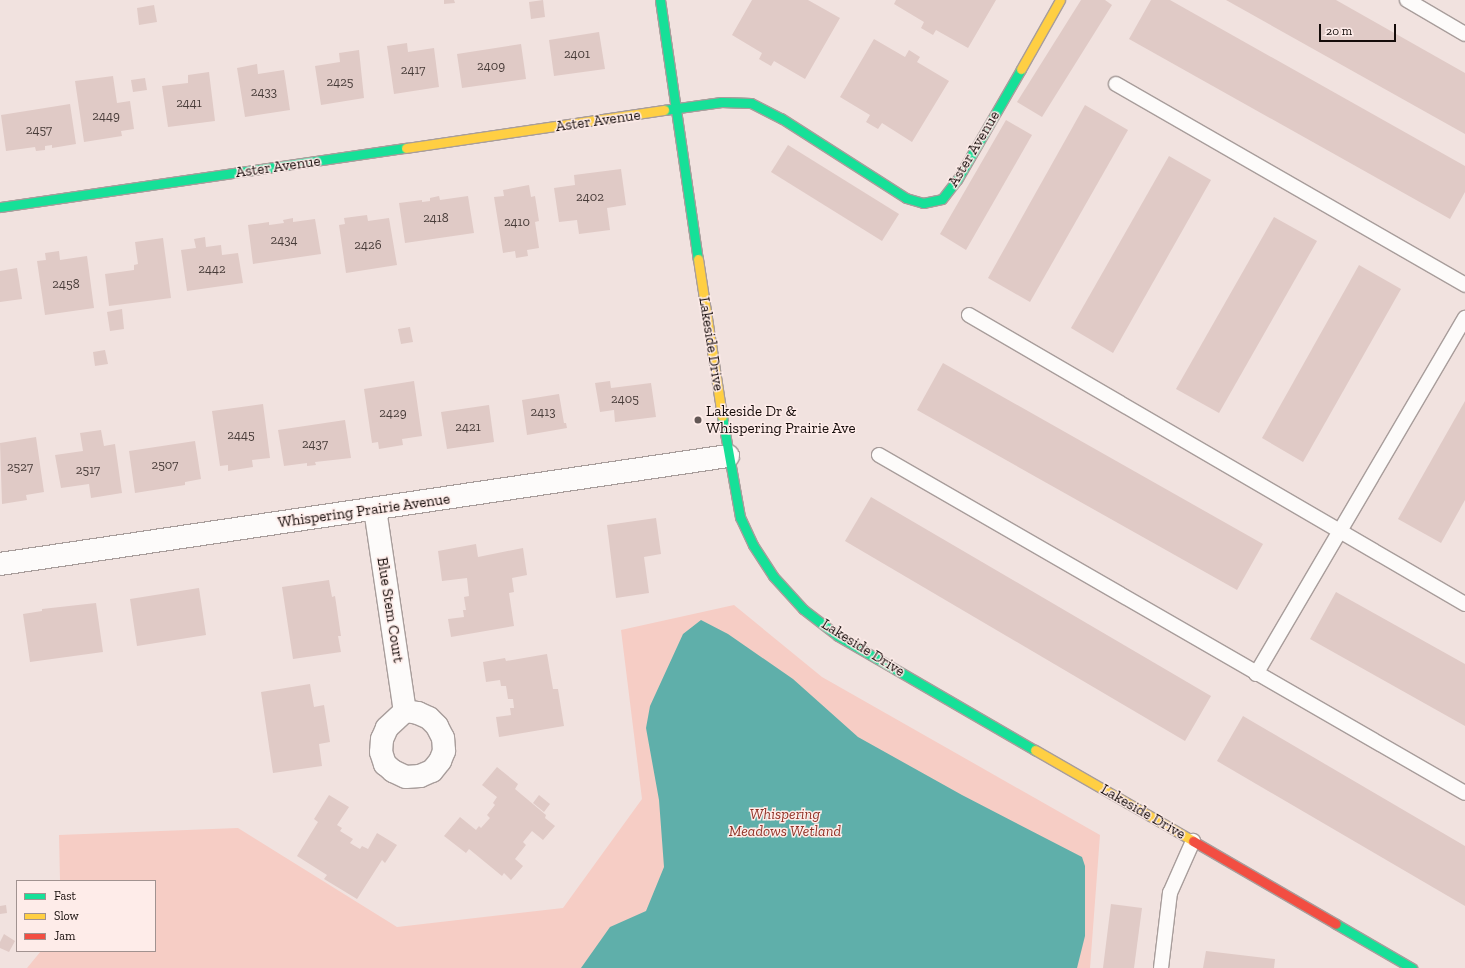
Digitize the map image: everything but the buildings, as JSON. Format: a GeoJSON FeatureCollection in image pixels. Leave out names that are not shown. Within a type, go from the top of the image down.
{"type":"FeatureCollection","features":[{"type":"Feature","properties":{"kind":"street","name":"Lakeside Drive"},"geometry":{"type":"LineString","coordinates":[[660,0],[728,456],[740,517],[753,546],[773,576],[803,609],[838,636],[1412,968]]}},
{"type":"Feature","properties":{"kind":"street","name":"Aster Avenue"},"geometry":{"type":"LineString","coordinates":[[0,207],[676,110],[721,102],[751,103],[781,118],[906,198],[923,203],[942,199],[957,180],[1060,0]]}},
{"type":"Feature","properties":{"kind":"street","name":"Whispering Prairie Avenue"},"geometry":{"type":"LineString","coordinates":[[0,564],[728,456]]}},
{"type":"Feature","properties":{"kind":"street","name":"Blue Stem Court"},"geometry":{"type":"LineString","coordinates":[[374,509],[405,711]]}},
{"type":"Feature","properties":{"kind":"lane"},"geometry":{"type":"LineString","coordinates":[[1407,0],[1465,34]]}},
{"type":"Feature","properties":{"kind":"lane"},"geometry":{"type":"LineString","coordinates":[[1116,84],[1465,286]]}},
{"type":"Feature","properties":{"kind":"lane"},"geometry":{"type":"LineString","coordinates":[[969,315],[1465,604]]}},
{"type":"Feature","properties":{"kind":"lane"},"geometry":{"type":"LineString","coordinates":[[1256,674],[1465,318]]}},
{"type":"Feature","properties":{"kind":"lane"},"geometry":{"type":"LineString","coordinates":[[879,455],[1256,674],[1465,793]]}},
{"type":"Feature","properties":{"kind":"lane"},"geometry":{"type":"LineString","coordinates":[[1161,968],[1170,893],[1193,841]]}},
{"type":"Feature","properties":{"kind":"green space","name":"Whispering Meadows Wetland"},"geometry":{"type":"Polygon","coordinates":[[[734,605],[822,677],[1100,835],[1090,968],[27,968],[40,952],[156,952],[156,880],[60,880],[59,835],[238,828],[397,927],[563,908],[642,799],[621,630],[734,605]]]}},
{"type":"Feature","properties":{"kind":"water"},"geometry":{"type":"Polygon","coordinates":[[[701,620],[728,634],[793,679],[858,737],[962,795],[1082,857],[1085,866],[1085,936],[1077,968],[581,968],[610,927],[646,911],[664,867],[659,800],[646,728],[650,706],[683,634],[701,620]]]}},
{"type":"Feature","properties":{"kind":"traffic: fast"},"geometry":{"type":"LineString","coordinates":[[660,0],[698,259]]}},
{"type":"Feature","properties":{"kind":"traffic: fast"},"geometry":{"type":"LineString","coordinates":[[664,110],[721,102],[751,103],[781,118],[906,198],[923,203],[942,199],[957,180],[1021,69]]}},
{"type":"Feature","properties":{"kind":"traffic: fast"},"geometry":{"type":"LineString","coordinates":[[0,207],[406,148]]}},
{"type":"Feature","properties":{"kind":"traffic: fast"},"geometry":{"type":"LineString","coordinates":[[722,416],[740,517],[753,545],[773,576],[803,609],[838,636],[1035,750]]}},
{"type":"Feature","properties":{"kind":"traffic: fast"},"geometry":{"type":"LineString","coordinates":[[1336,924],[1412,968]]}},
{"type":"Feature","properties":{"kind":"traffic: slow"},"geometry":{"type":"LineString","coordinates":[[1021,69],[1060,0]]}},
{"type":"Feature","properties":{"kind":"traffic: slow"},"geometry":{"type":"LineString","coordinates":[[406,148],[664,110]]}},
{"type":"Feature","properties":{"kind":"traffic: slow"},"geometry":{"type":"LineString","coordinates":[[698,259],[722,416]]}},
{"type":"Feature","properties":{"kind":"traffic: slow"},"geometry":{"type":"LineString","coordinates":[[1035,750],[1193,841]]}},
{"type":"Feature","properties":{"kind":"traffic: jam"},"geometry":{"type":"LineString","coordinates":[[1193,841],[1336,924]]}},
{"type":"Feature","properties":{"kind":"place","name":"Lakeside Dr & Whispering Prairie Ave"},"geometry":{"type":"Point","coordinates":[698,420]}}]}
